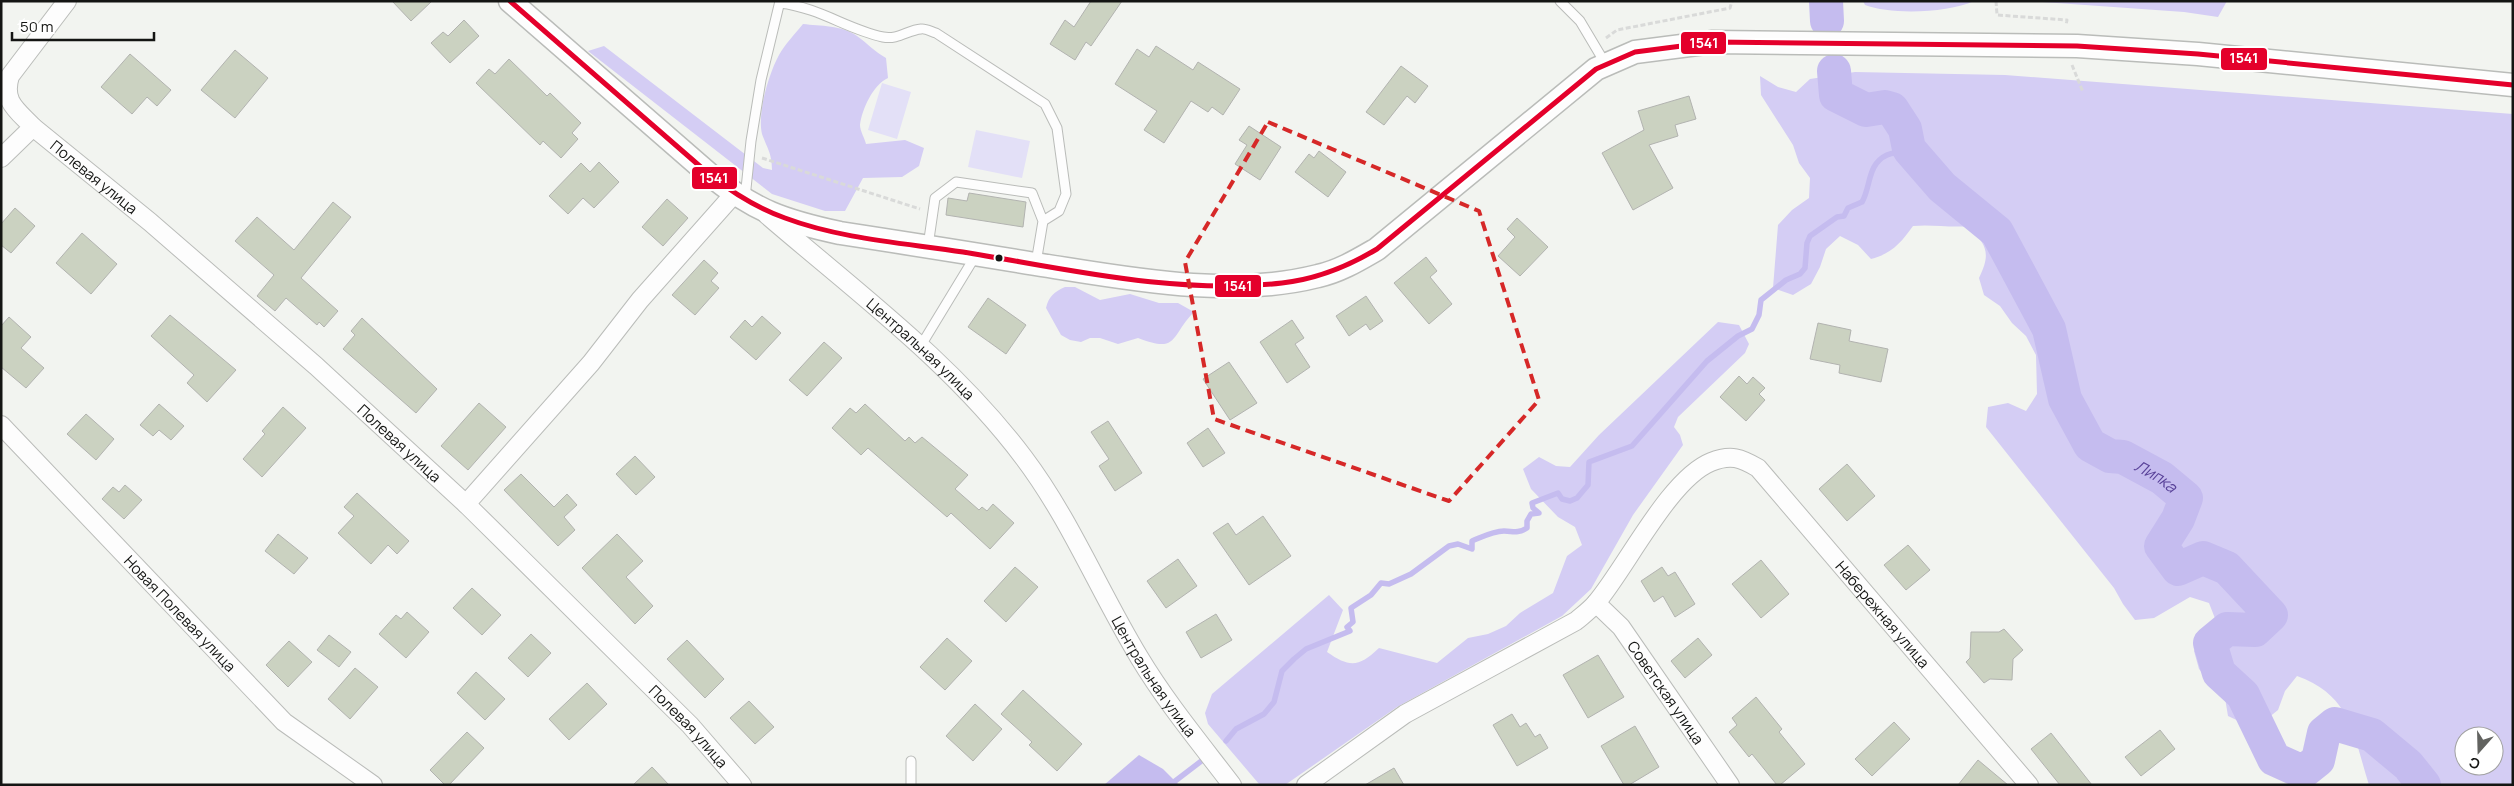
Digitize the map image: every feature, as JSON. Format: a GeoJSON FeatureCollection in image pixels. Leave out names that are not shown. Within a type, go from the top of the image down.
{"type":"FeatureCollection","features":[{"type":"Feature","properties":{"kind":"street","name":"Полевая улица"},"geometry":{"type":"LineString","coordinates":[[67,1],[10,76],[6,89],[10,102],[34,127],[165,235],[316,366],[466,504],[690,725],[742,785]]}},
{"type":"Feature","properties":{"kind":"street","name":"Центральная улица"},"geometry":{"type":"LineString","coordinates":[[510,1],[920,346],[960,383],[1025,458],[1065,520],[1138,656],[1167,700],[1232,785]]}},
{"type":"Feature","properties":{"kind":"street"},"geometry":{"type":"LineString","coordinates":[[466,504],[591,363],[640,300],[747,202],[801,225],[927,247],[1092,273],[1200,285],[1260,284],[1318,276],[1347,267],[1376,249],[1596,69],[1635,52],[1713,42],[2077,46],[2198,54],[2513,86]]}},
{"type":"Feature","properties":{"kind":"street"},"geometry":{"type":"LineString","coordinates":[[1,158],[34,127]]}},
{"type":"Feature","properties":{"kind":"street","name":"Новая Полевая улица"},"geometry":{"type":"LineString","coordinates":[[1,425],[284,722],[373,785]]}},
{"type":"Feature","properties":{"kind":"street","name":"Набережная улица"},"geometry":{"type":"LineString","coordinates":[[1596,603],[1670,498],[1690,478],[1710,463],[1727,458],[1741,458],[1758,468],[2029,785]]}},
{"type":"Feature","properties":{"kind":"street"},"geometry":{"type":"LineString","coordinates":[[1306,785],[1405,714],[1576,621],[1596,603]]}},
{"type":"Feature","properties":{"kind":"street","name":"Советская улица"},"geometry":{"type":"LineString","coordinates":[[1596,603],[1621,627],[1730,785]]}},
{"type":"Feature","properties":{"kind":"lane"},"geometry":{"type":"LineString","coordinates":[[1560,1],[1580,21],[1606,64]]}},
{"type":"Feature","properties":{"kind":"lane"},"geometry":{"type":"LineString","coordinates":[[747,202],[749,154],[761,80],[780,2],[802,5],[863,32],[886,38],[904,36],[922,29],[936,33],[1045,104],[1057,128],[1066,194],[1059,211],[1043,221]]}},
{"type":"Feature","properties":{"kind":"lane"},"geometry":{"type":"LineString","coordinates":[[927,247],[935,198],[956,182],[1032,193],[1043,221],[1036,264]]}},
{"type":"Feature","properties":{"kind":"lane"},"geometry":{"type":"LineString","coordinates":[[920,346],[977,254]]}},
{"type":"Feature","properties":{"kind":"lane"},"geometry":{"type":"LineString","coordinates":[[911,761],[911,785]]}},
{"type":"Feature","properties":{"kind":"path"},"geometry":{"type":"LineString","coordinates":[[1595,45],[1618,30],[1730,8],[1732,1]]}},
{"type":"Feature","properties":{"kind":"path"},"geometry":{"type":"LineString","coordinates":[[749,154],[932,213]]}},
{"type":"Feature","properties":{"kind":"highlighted area"},"geometry":{"type":"Polygon","coordinates":[[[1268,122],[1479,211],[1539,400],[1449,501],[1214,419],[1185,262],[1268,122]]]}},
{"type":"Feature","properties":{"kind":"shaded area"},"geometry":{"type":"Polygon","coordinates":[[[1863,1],[1974,1],[1950,8],[1904,11],[1876,8],[1865,5],[1863,1]]]}},
{"type":"Feature","properties":{"kind":"shaded area"},"geometry":{"type":"Polygon","coordinates":[[[2030,1],[2227,1],[2218,17],[2184,12],[2030,1]]]}},
{"type":"Feature","properties":{"kind":"shaded area"},"geometry":{"type":"Polygon","coordinates":[[[803,24],[831,27],[851,32],[886,58],[888,78],[873,92],[861,119],[860,127],[866,144],[905,140],[924,148],[919,166],[902,177],[863,178],[845,211],[825,211],[772,194],[588,51],[604,46],[763,168],[772,170],[770,155],[762,134],[761,125],[765,93],[771,72],[779,55],[803,24]]]}},
{"type":"Feature","properties":{"kind":"shaded area"},"geometry":{"type":"Polygon","coordinates":[[[1855,72],[2005,75],[2513,114],[2513,785],[2369,785],[2354,734],[2340,706],[2329,694],[2315,684],[2297,676],[2285,691],[2278,710],[2263,722],[2245,724],[2228,716],[2225,698],[2199,669],[2194,651],[2202,634],[2216,621],[2209,603],[2190,597],[2154,618],[2135,620],[2114,588],[1986,427],[1988,407],[2008,403],[2026,411],[2037,394],[2036,355],[2026,336],[2012,323],[2000,306],[1984,295],[1979,278],[1985,262],[1985,250],[1980,239],[1969,226],[1913,226],[1904,238],[1890,251],[1871,259],[1858,245],[1840,236],[1826,249],[1820,267],[1811,284],[1793,295],[1773,288],[1778,225],[1792,210],[1809,198],[1810,178],[1799,163],[1793,145],[1761,95],[1760,76],[1778,87],[1796,92],[1810,79],[1855,72]]]}},
{"type":"Feature","properties":{"kind":"shaded area"},"geometry":{"type":"Polygon","coordinates":[[[882,83],[911,92],[897,139],[868,130],[882,83]]]}},
{"type":"Feature","properties":{"kind":"shaded area"},"geometry":{"type":"Polygon","coordinates":[[[976,130],[1030,141],[1022,178],[968,167],[976,130]]]}},
{"type":"Feature","properties":{"kind":"shaded area"},"geometry":{"type":"Polygon","coordinates":[[[1065,287],[1075,287],[1100,300],[1130,294],[1159,303],[1178,303],[1194,312],[1177,335],[1167,343],[1161,344],[1138,338],[1118,344],[1100,338],[1090,338],[1081,342],[1070,340],[1061,335],[1046,308],[1053,295],[1065,287]]]}},
{"type":"Feature","properties":{"kind":"shaded area"},"geometry":{"type":"Polygon","coordinates":[[[1718,322],[1739,325],[1749,344],[1745,353],[1678,417],[1674,427],[1680,435],[1683,445],[1633,515],[1591,589],[1562,616],[1397,707],[1285,785],[1259,784],[1208,724],[1205,713],[1212,694],[1329,595],[1343,610],[1327,652],[1342,661],[1354,663],[1366,659],[1379,648],[1437,663],[1468,638],[1488,634],[1506,626],[1520,613],[1553,593],[1567,556],[1582,545],[1575,527],[1558,517],[1531,489],[1523,469],[1539,457],[1556,466],[1570,467],[1599,435],[1718,322]]]}},
{"type":"Feature","properties":{"kind":"shaded area"},"geometry":{"type":"Polygon","coordinates":[[[1139,755],[1163,769],[1179,785],[1104,785],[1139,755]]]}},
{"type":"Feature","properties":{"kind":"building"},"geometry":{"type":"Polygon","coordinates":[[[392,1],[432,1],[411,21],[392,1]]]}},
{"type":"Feature","properties":{"kind":"building"},"geometry":{"type":"Polygon","coordinates":[[[1091,1],[1122,1],[1091,46],[1086,42],[1075,60],[1050,44],[1065,20],[1074,27],[1091,1]]]}},
{"type":"Feature","properties":{"kind":"building"},"geometry":{"type":"Polygon","coordinates":[[[464,20],[479,36],[450,63],[431,43],[443,32],[448,36],[464,20]]]}},
{"type":"Feature","properties":{"kind":"building"},"geometry":{"type":"Polygon","coordinates":[[[1156,46],[1193,70],[1198,62],[1240,89],[1223,115],[1212,107],[1208,112],[1191,101],[1164,143],[1144,130],[1157,111],[1115,84],[1137,49],[1149,57],[1156,46]]]}},
{"type":"Feature","properties":{"kind":"building"},"geometry":{"type":"Polygon","coordinates":[[[235,50],[268,78],[235,118],[201,90],[235,50]]]}},
{"type":"Feature","properties":{"kind":"building"},"geometry":{"type":"Polygon","coordinates":[[[130,54],[171,90],[157,106],[147,97],[132,114],[101,87],[130,54]]]}},
{"type":"Feature","properties":{"kind":"building"},"geometry":{"type":"Polygon","coordinates":[[[509,59],[547,96],[550,93],[581,123],[572,133],[578,139],[561,158],[543,141],[540,145],[476,83],[489,69],[495,74],[509,59]]]}},
{"type":"Feature","properties":{"kind":"building"},"geometry":{"type":"Polygon","coordinates":[[[1401,66],[1428,86],[1415,103],[1407,96],[1384,125],[1366,112],[1401,66]]]}},
{"type":"Feature","properties":{"kind":"building"},"geometry":{"type":"Polygon","coordinates":[[[1689,96],[1696,119],[1675,125],[1678,136],[1649,145],[1673,188],[1633,210],[1602,153],[1644,130],[1638,111],[1689,96]]]}},
{"type":"Feature","properties":{"kind":"building"},"geometry":{"type":"Polygon","coordinates":[[[1249,126],[1281,147],[1260,180],[1235,164],[1247,145],[1239,140],[1249,126]]]}},
{"type":"Feature","properties":{"kind":"building"},"geometry":{"type":"Polygon","coordinates":[[[1319,151],[1346,172],[1328,197],[1295,172],[1309,154],[1314,158],[1319,151]]]}},
{"type":"Feature","properties":{"kind":"building"},"geometry":{"type":"Polygon","coordinates":[[[599,162],[619,182],[594,208],[583,198],[568,214],[549,196],[581,163],[590,172],[599,162]]]}},
{"type":"Feature","properties":{"kind":"building"},"geometry":{"type":"Polygon","coordinates":[[[969,193],[1026,202],[1023,227],[946,215],[948,198],[967,201],[969,193]]]}},
{"type":"Feature","properties":{"kind":"building"},"geometry":{"type":"Polygon","coordinates":[[[667,199],[688,218],[663,246],[642,227],[667,199]]]}},
{"type":"Feature","properties":{"kind":"building"},"geometry":{"type":"Polygon","coordinates":[[[333,202],[351,217],[301,278],[338,311],[324,327],[319,322],[317,325],[286,298],[275,311],[257,296],[274,275],[235,241],[257,217],[294,250],[333,202]]]}},
{"type":"Feature","properties":{"kind":"building"},"geometry":{"type":"Polygon","coordinates":[[[15,208],[35,226],[11,253],[1,245],[1,224],[15,208]]]}},
{"type":"Feature","properties":{"kind":"building"},"geometry":{"type":"Polygon","coordinates":[[[1517,218],[1548,247],[1520,276],[1498,256],[1515,237],[1507,229],[1517,218]]]}},
{"type":"Feature","properties":{"kind":"building"},"geometry":{"type":"Polygon","coordinates":[[[82,233],[117,264],[91,294],[56,263],[82,233]]]}},
{"type":"Feature","properties":{"kind":"building"},"geometry":{"type":"Polygon","coordinates":[[[1426,257],[1437,271],[1430,277],[1452,304],[1429,324],[1394,283],[1426,257]]]}},
{"type":"Feature","properties":{"kind":"building"},"geometry":{"type":"Polygon","coordinates":[[[704,260],[718,273],[711,281],[719,288],[695,315],[672,295],[704,260]]]}},
{"type":"Feature","properties":{"kind":"building"},"geometry":{"type":"Polygon","coordinates":[[[1366,296],[1383,321],[1370,330],[1366,324],[1349,336],[1336,316],[1366,296]]]}},
{"type":"Feature","properties":{"kind":"building"},"geometry":{"type":"Polygon","coordinates":[[[988,298],[1026,325],[1006,354],[968,327],[988,298]]]}},
{"type":"Feature","properties":{"kind":"building"},"geometry":{"type":"Polygon","coordinates":[[[170,315],[236,370],[207,402],[187,383],[194,375],[151,336],[170,315]]]}},
{"type":"Feature","properties":{"kind":"building"},"geometry":{"type":"Polygon","coordinates":[[[762,316],[781,333],[756,360],[730,337],[745,320],[752,327],[762,316]]]}},
{"type":"Feature","properties":{"kind":"building"},"geometry":{"type":"Polygon","coordinates":[[[9,317],[31,337],[21,348],[44,368],[26,388],[1,367],[1,326],[9,317]]]}},
{"type":"Feature","properties":{"kind":"building"},"geometry":{"type":"Polygon","coordinates":[[[362,318],[437,389],[416,413],[343,349],[355,335],[351,331],[362,318]]]}},
{"type":"Feature","properties":{"kind":"building"},"geometry":{"type":"Polygon","coordinates":[[[1292,320],[1304,338],[1295,344],[1310,367],[1287,383],[1260,342],[1292,320]]]}},
{"type":"Feature","properties":{"kind":"building"},"geometry":{"type":"Polygon","coordinates":[[[1818,323],[1851,330],[1849,341],[1888,349],[1881,382],[1839,373],[1840,365],[1810,359],[1818,323]]]}},
{"type":"Feature","properties":{"kind":"building"},"geometry":{"type":"Polygon","coordinates":[[[824,342],[842,358],[807,396],[789,380],[824,342]]]}},
{"type":"Feature","properties":{"kind":"building"},"geometry":{"type":"Polygon","coordinates":[[[1229,362],[1257,403],[1230,420],[1203,379],[1229,362]]]}},
{"type":"Feature","properties":{"kind":"building"},"geometry":{"type":"Polygon","coordinates":[[[1739,376],[1747,384],[1753,377],[1765,388],[1759,394],[1765,400],[1746,421],[1720,397],[1739,376]]]}},
{"type":"Feature","properties":{"kind":"building"},"geometry":{"type":"Polygon","coordinates":[[[479,403],[506,427],[468,470],[441,446],[479,403]]]}},
{"type":"Feature","properties":{"kind":"building"},"geometry":{"type":"Polygon","coordinates":[[[159,404],[184,426],[171,440],[159,430],[153,436],[140,425],[159,404]]]}},
{"type":"Feature","properties":{"kind":"building"},"geometry":{"type":"Polygon","coordinates":[[[865,404],[905,441],[909,437],[915,443],[922,437],[968,475],[955,489],[979,510],[982,507],[987,511],[993,504],[1014,523],[990,549],[951,513],[947,517],[868,448],[861,455],[832,428],[850,408],[856,413],[865,404]]]}},
{"type":"Feature","properties":{"kind":"building"},"geometry":{"type":"Polygon","coordinates":[[[283,407],[306,428],[262,477],[243,459],[265,434],[262,431],[283,407]]]}},
{"type":"Feature","properties":{"kind":"building"},"geometry":{"type":"Polygon","coordinates":[[[86,414],[114,439],[96,460],[67,434],[86,414]]]}},
{"type":"Feature","properties":{"kind":"building"},"geometry":{"type":"Polygon","coordinates":[[[1108,421],[1142,473],[1115,491],[1099,466],[1109,459],[1091,432],[1108,421]]]}},
{"type":"Feature","properties":{"kind":"building"},"geometry":{"type":"Polygon","coordinates":[[[1208,428],[1225,453],[1203,467],[1187,443],[1208,428]]]}},
{"type":"Feature","properties":{"kind":"building"},"geometry":{"type":"Polygon","coordinates":[[[635,456],[655,477],[636,495],[616,474],[635,456]]]}},
{"type":"Feature","properties":{"kind":"building"},"geometry":{"type":"Polygon","coordinates":[[[1847,464],[1875,496],[1847,521],[1819,489],[1847,464]]]}},
{"type":"Feature","properties":{"kind":"building"},"geometry":{"type":"Polygon","coordinates":[[[521,474],[554,507],[567,494],[577,505],[564,517],[575,530],[558,546],[504,490],[521,474]]]}},
{"type":"Feature","properties":{"kind":"building"},"geometry":{"type":"Polygon","coordinates":[[[125,485],[142,500],[124,519],[102,499],[113,487],[119,492],[125,485]]]}},
{"type":"Feature","properties":{"kind":"building"},"geometry":{"type":"Polygon","coordinates":[[[357,493],[409,541],[397,554],[388,545],[371,564],[338,533],[354,516],[344,507],[357,493]]]}},
{"type":"Feature","properties":{"kind":"building"},"geometry":{"type":"Polygon","coordinates":[[[1263,516],[1291,556],[1249,585],[1213,533],[1228,523],[1236,535],[1263,516]]]}},
{"type":"Feature","properties":{"kind":"building"},"geometry":{"type":"Polygon","coordinates":[[[278,534],[308,558],[294,574],[265,551],[278,534]]]}},
{"type":"Feature","properties":{"kind":"building"},"geometry":{"type":"Polygon","coordinates":[[[617,534],[643,561],[626,577],[653,606],[635,624],[582,568],[617,534]]]}},
{"type":"Feature","properties":{"kind":"building"},"geometry":{"type":"Polygon","coordinates":[[[1908,545],[1930,570],[1906,590],[1884,565],[1908,545]]]}},
{"type":"Feature","properties":{"kind":"building"},"geometry":{"type":"Polygon","coordinates":[[[1178,559],[1197,586],[1166,608],[1147,581],[1178,559]]]}},
{"type":"Feature","properties":{"kind":"building"},"geometry":{"type":"Polygon","coordinates":[[[1761,560],[1789,594],[1761,618],[1732,584],[1761,560]]]}},
{"type":"Feature","properties":{"kind":"building"},"geometry":{"type":"Polygon","coordinates":[[[1015,567],[1038,587],[1006,622],[984,601],[1015,567]]]}},
{"type":"Feature","properties":{"kind":"building"},"geometry":{"type":"Polygon","coordinates":[[[1662,567],[1668,576],[1675,572],[1695,604],[1675,617],[1663,596],[1654,602],[1641,581],[1662,567]]]}},
{"type":"Feature","properties":{"kind":"building"},"geometry":{"type":"Polygon","coordinates":[[[472,588],[501,615],[482,635],[453,608],[472,588]]]}},
{"type":"Feature","properties":{"kind":"building"},"geometry":{"type":"Polygon","coordinates":[[[407,612],[429,632],[406,658],[379,634],[396,615],[401,619],[407,612]]]}},
{"type":"Feature","properties":{"kind":"building"},"geometry":{"type":"Polygon","coordinates":[[[1216,614],[1232,640],[1201,658],[1186,632],[1216,614]]]}},
{"type":"Feature","properties":{"kind":"building"},"geometry":{"type":"Polygon","coordinates":[[[2004,629],[2023,650],[2013,659],[2012,680],[1990,679],[1984,683],[1966,662],[1970,658],[1971,632],[1999,632],[2004,629]]]}},
{"type":"Feature","properties":{"kind":"building"},"geometry":{"type":"Polygon","coordinates":[[[531,634],[551,653],[528,677],[508,658],[531,634]]]}},
{"type":"Feature","properties":{"kind":"building"},"geometry":{"type":"Polygon","coordinates":[[[329,635],[351,652],[339,667],[317,650],[329,635]]]}},
{"type":"Feature","properties":{"kind":"building"},"geometry":{"type":"Polygon","coordinates":[[[947,638],[972,661],[945,690],[920,667],[947,638]]]}},
{"type":"Feature","properties":{"kind":"building"},"geometry":{"type":"Polygon","coordinates":[[[1698,638],[1712,655],[1685,678],[1671,661],[1698,638]]]}},
{"type":"Feature","properties":{"kind":"building"},"geometry":{"type":"Polygon","coordinates":[[[687,640],[724,679],[705,698],[667,659],[687,640]]]}},
{"type":"Feature","properties":{"kind":"building"},"geometry":{"type":"Polygon","coordinates":[[[289,641],[312,662],[288,687],[266,665],[289,641]]]}},
{"type":"Feature","properties":{"kind":"building"},"geometry":{"type":"Polygon","coordinates":[[[1598,655],[1624,697],[1588,718],[1563,675],[1598,655]]]}},
{"type":"Feature","properties":{"kind":"building"},"geometry":{"type":"Polygon","coordinates":[[[355,668],[378,687],[350,719],[328,699],[355,668]]]}},
{"type":"Feature","properties":{"kind":"building"},"geometry":{"type":"Polygon","coordinates":[[[476,672],[505,699],[485,720],[457,693],[476,672]]]}},
{"type":"Feature","properties":{"kind":"building"},"geometry":{"type":"Polygon","coordinates":[[[587,683],[607,704],[569,740],[549,719],[587,683]]]}},
{"type":"Feature","properties":{"kind":"building"},"geometry":{"type":"Polygon","coordinates":[[[1023,690],[1082,744],[1057,771],[1029,745],[1032,742],[1001,714],[1023,690]]]}},
{"type":"Feature","properties":{"kind":"building"},"geometry":{"type":"Polygon","coordinates":[[[1756,697],[1782,729],[1779,732],[1805,764],[1780,785],[1777,785],[1752,754],[1749,757],[1729,732],[1737,725],[1732,718],[1756,697]]]}},
{"type":"Feature","properties":{"kind":"building"},"geometry":{"type":"Polygon","coordinates":[[[749,701],[774,727],[755,744],[730,718],[749,701]]]}},
{"type":"Feature","properties":{"kind":"building"},"geometry":{"type":"Polygon","coordinates":[[[975,704],[1002,729],[973,761],[946,736],[975,704]]]}},
{"type":"Feature","properties":{"kind":"building"},"geometry":{"type":"Polygon","coordinates":[[[1512,714],[1520,727],[1526,723],[1535,737],[1540,734],[1548,748],[1517,766],[1493,725],[1512,714]]]}},
{"type":"Feature","properties":{"kind":"building"},"geometry":{"type":"Polygon","coordinates":[[[1894,722],[1910,739],[1872,776],[1855,759],[1894,722]]]}},
{"type":"Feature","properties":{"kind":"building"},"geometry":{"type":"Polygon","coordinates":[[[1635,726],[1659,767],[1629,785],[1624,785],[1601,746],[1635,726]]]}},
{"type":"Feature","properties":{"kind":"building"},"geometry":{"type":"Polygon","coordinates":[[[2160,730],[2175,749],[2141,776],[2125,757],[2160,730]]]}},
{"type":"Feature","properties":{"kind":"building"},"geometry":{"type":"Polygon","coordinates":[[[467,732],[484,748],[449,785],[445,785],[430,770],[467,732]]]}},
{"type":"Feature","properties":{"kind":"building"},"geometry":{"type":"Polygon","coordinates":[[[2051,733],[2092,785],[2060,785],[2031,749],[2051,733]]]}},
{"type":"Feature","properties":{"kind":"building"},"geometry":{"type":"Polygon","coordinates":[[[1978,760],[2008,785],[1958,785],[1978,760]]]}},
{"type":"Feature","properties":{"kind":"building"},"geometry":{"type":"Polygon","coordinates":[[[652,767],[669,785],[633,785],[652,767]]]}},
{"type":"Feature","properties":{"kind":"building"},"geometry":{"type":"Polygon","coordinates":[[[1394,768],[1404,785],[1365,785],[1394,768]]]}},
{"type":"Feature","properties":{"kind":"waterway","name":"Липка"},"geometry":{"type":"LineString","coordinates":[[1826,1],[1827,21]]}},
{"type":"Feature","properties":{"kind":"waterway","name":"Липка"},"geometry":{"type":"LineString","coordinates":[[1834,71],[1836,95],[1866,110],[1885,107],[1892,109],[1905,129],[1909,149],[1942,187],[1997,232],[2049,329],[2065,399],[2090,445],[2110,456],[2123,457],[2162,478],[2186,498],[2178,519],[2161,546],[2178,569],[2203,558],[2227,568],[2271,615],[2255,630],[2227,629],[2210,643],[2219,673],[2243,695],[2274,759],[2303,772],[2318,760],[2324,733],[2335,724],[2372,735],[2408,765],[2424,785]]}},
{"type":"Feature","properties":{"kind":"waterway"},"geometry":{"type":"LineString","coordinates":[[1226,741],[1236,729],[1264,714],[1274,702],[1282,671],[1294,659],[1306,649],[1350,631],[1347,627],[1353,622],[1351,608],[1371,595],[1381,583],[1389,584],[1411,574],[1449,546],[1458,544],[1472,549],[1472,541],[1488,534],[1500,531],[1515,532],[1524,530],[1527,528],[1527,521],[1531,514],[1539,513],[1533,508],[1532,503],[1558,493],[1562,499],[1570,501],[1577,498],[1588,485],[1589,462],[1632,446],[1707,361],[1738,336],[1752,329],[1759,315],[1761,300],[1786,280],[1800,274],[1805,268],[1807,243],[1810,236],[1837,217],[1844,216],[1848,208],[1862,202],[1873,170],[1881,159],[1887,155],[1909,149]]}},
{"type":"Feature","properties":{"kind":"waterway"},"geometry":{"type":"LineString","coordinates":[[1170,785],[1204,759]]}},
{"type":"Feature","properties":{"kind":"transit line","name":"1541"},"geometry":{"type":"LineString","coordinates":[[510,1],[710,175],[727,188],[765,210],[806,225],[850,236],[1121,278],[1202,286],[1242,286],[1307,279],[1343,267],[1366,255],[1377,249],[1596,69],[1635,52],[1713,42],[2077,46],[2198,54],[2513,85]]}}]}
